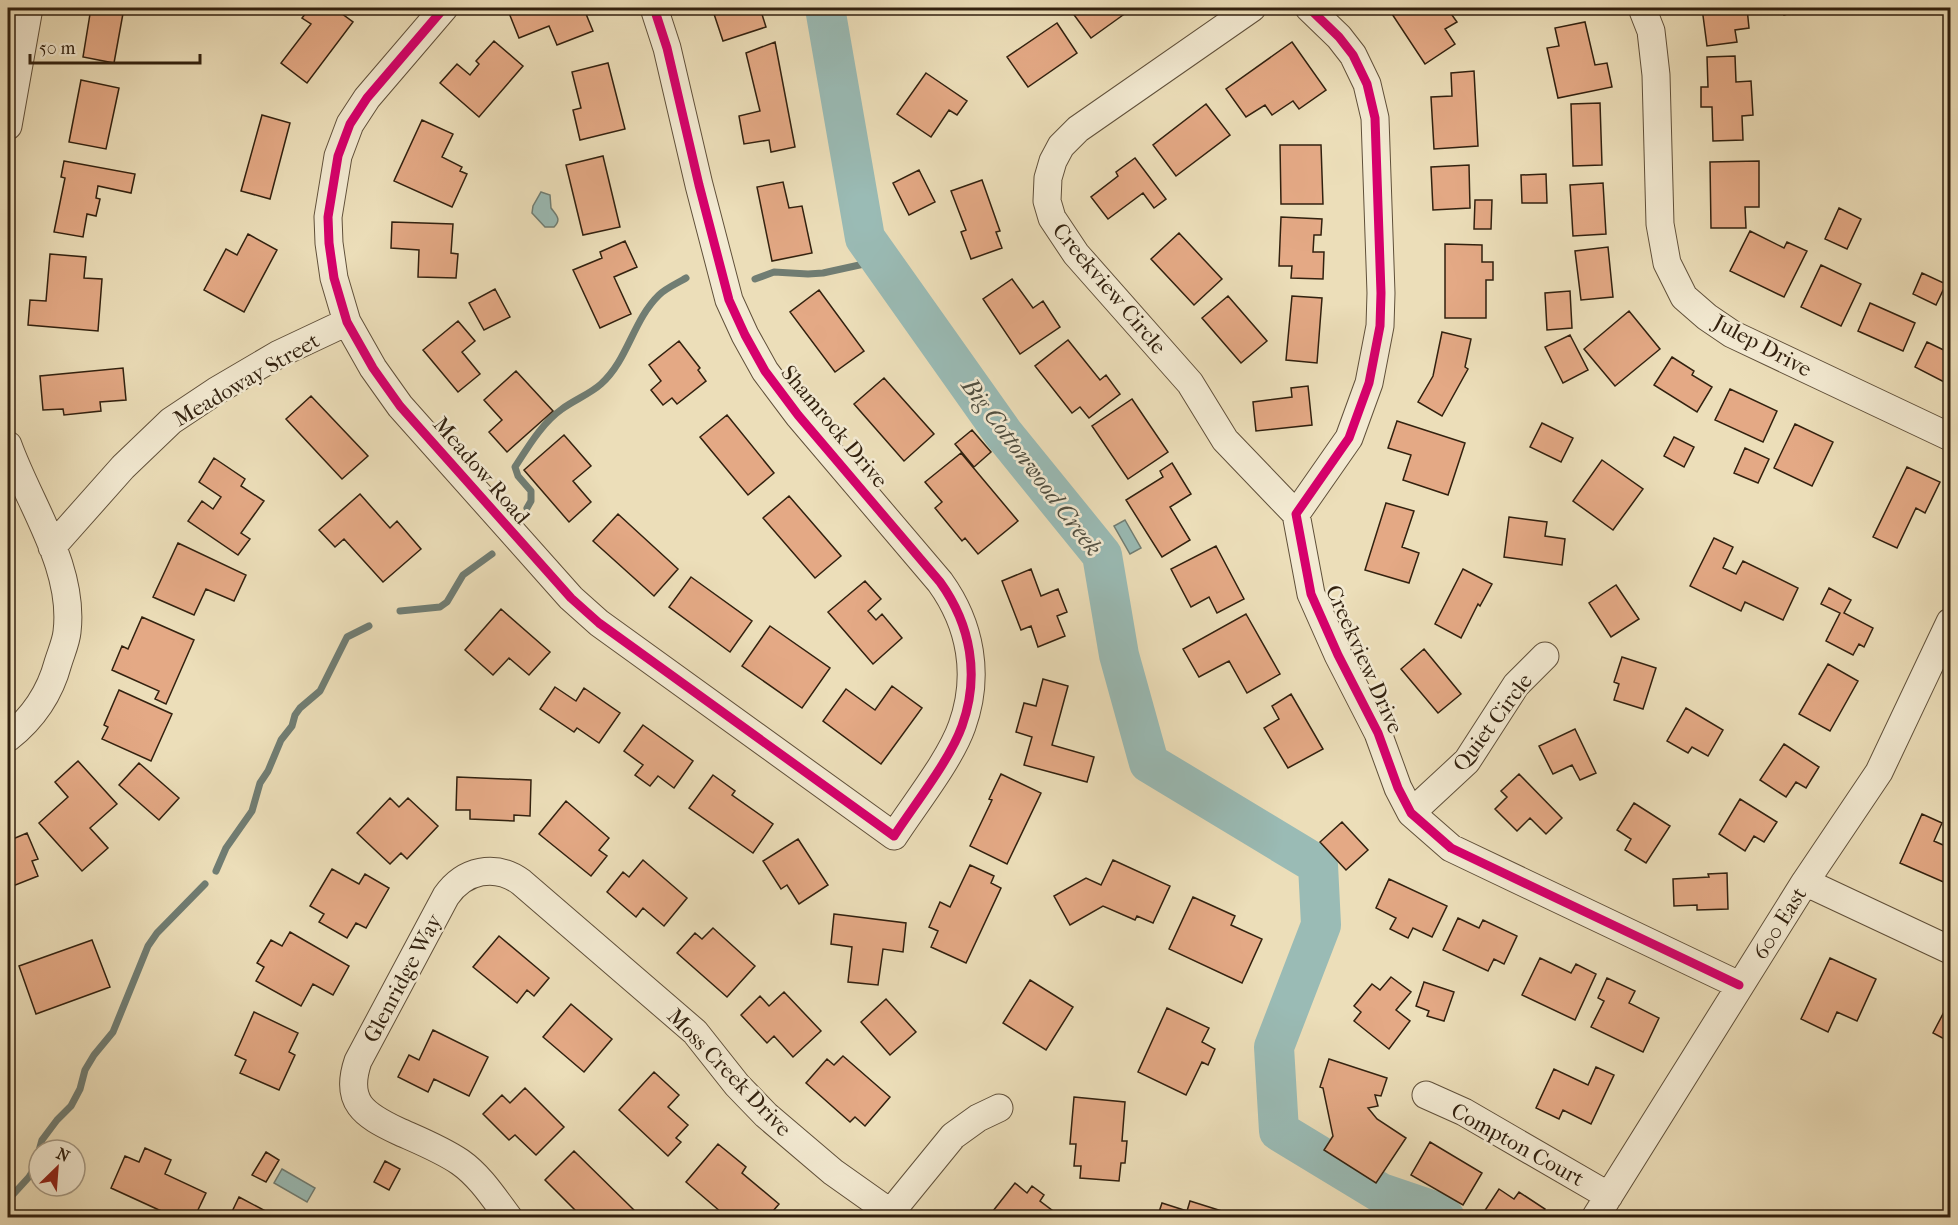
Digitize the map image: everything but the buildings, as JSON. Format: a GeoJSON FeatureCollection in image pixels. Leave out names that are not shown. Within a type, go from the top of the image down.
{"type":"FeatureCollection","features":[{"type":"Feature","properties":{"kind":"street"},"geometry":{"type":"LineString","coordinates":[[8,126],[29,8]]}},
{"type":"Feature","properties":{"kind":"street","name":"Meadow Road"},"geometry":{"type":"LineString","coordinates":[[444,8],[367,98],[350,124],[338,156],[328,217],[329,243],[334,278],[347,322],[373,368],[400,406],[571,598],[599,623],[894,836]]}},
{"type":"Feature","properties":{"kind":"street","name":"Shamrock Drive"},"geometry":{"type":"LineString","coordinates":[[654,8],[667,48],[729,300],[745,335],[765,371],[798,415],[940,582],[955,603],[967,634],[972,672],[970,700],[962,728],[945,759],[894,836]]}},
{"type":"Feature","properties":{"kind":"street","name":"Creekview Circle"},"geometry":{"type":"LineString","coordinates":[[1252,8],[1078,129],[1061,146],[1053,161],[1048,178],[1047,201],[1052,218],[1076,254],[1190,382],[1225,440],[1296,514]]}},
{"type":"Feature","properties":{"kind":"street"},"geometry":{"type":"LineString","coordinates":[[1296,514],[1349,438],[1369,383],[1374,362],[1380,326],[1381,293],[1375,118],[1367,84],[1353,55],[1339,37],[1309,8]]}},
{"type":"Feature","properties":{"kind":"street","name":"Julep Drive"},"geometry":{"type":"LineString","coordinates":[[1642,8],[1651,31],[1656,75],[1660,225],[1667,263],[1684,297],[1732,334],[1950,436]]}},
{"type":"Feature","properties":{"kind":"street","name":"Meadoway Street"},"geometry":{"type":"LineString","coordinates":[[52,547],[123,467],[171,421],[279,354],[347,322]]}},
{"type":"Feature","properties":{"kind":"street"},"geometry":{"type":"LineString","coordinates":[[8,445],[19,476],[52,547],[63,578],[67,603],[67,632],[56,671],[42,700],[22,726],[8,738]]}},
{"type":"Feature","properties":{"kind":"street","name":"Creekview Drive"},"geometry":{"type":"LineString","coordinates":[[1296,514],[1311,594],[1338,655],[1378,733],[1398,788],[1411,813],[1451,848],[1739,985]]}},
{"type":"Feature","properties":{"kind":"street","name":"600 East"},"geometry":{"type":"LineString","coordinates":[[1602,1207],[1739,985],[1879,772],[1940,671],[1950,622]]}},
{"type":"Feature","properties":{"kind":"street","name":"Quiet Circle"},"geometry":{"type":"LineString","coordinates":[[1411,813],[1467,761],[1516,684],[1545,656]]}},
{"type":"Feature","properties":{"kind":"street","name":"Moss Creek Drive"},"geometry":{"type":"LineString","coordinates":[[476,873],[494,870],[513,876],[521,882],[695,1032],[737,1085],[765,1115],[833,1172],[894,1215]]}},
{"type":"Feature","properties":{"kind":"street","name":"Glenridge Way"},"geometry":{"type":"LineString","coordinates":[[476,873],[458,882],[446,896],[358,1061],[353,1079],[358,1105],[371,1117],[453,1157],[469,1169],[508,1218]]}},
{"type":"Feature","properties":{"kind":"street"},"geometry":{"type":"LineString","coordinates":[[1805,882],[1950,951]]}},
{"type":"Feature","properties":{"kind":"street","name":"Compton Court"},"geometry":{"type":"LineString","coordinates":[[1426,1095],[1464,1112],[1602,1207]]}},
{"type":"Feature","properties":{"kind":"street"},"geometry":{"type":"LineString","coordinates":[[894,1215],[953,1136],[978,1118],[999,1108]]}},
{"type":"Feature","properties":{"kind":"water"},"geometry":{"type":"Polygon","coordinates":[[[541,192],[550,195],[551,208],[558,219],[554,227],[545,227],[532,213],[533,206],[541,192]]]}},
{"type":"Feature","properties":{"kind":"water"},"geometry":{"type":"Polygon","coordinates":[[[1125,520],[1141,548],[1130,554],[1114,526],[1125,520]]]}},
{"type":"Feature","properties":{"kind":"water"},"geometry":{"type":"Polygon","coordinates":[[[282,1169],[315,1188],[307,1202],[274,1183],[282,1169]]]}},
{"type":"Feature","properties":{"kind":"waterway","name":"Big Cottonwood Creek"},"geometry":{"type":"LineString","coordinates":[[825,8],[865,238],[1003,433],[1102,555],[1119,655],[1149,763],[1318,865],[1321,925],[1274,1047],[1279,1131],[1381,1193],[1437,1212],[1445,1218]]}},
{"type":"Feature","properties":{"kind":"waterway"},"geometry":{"type":"LineString","coordinates":[[755,279],[774,272],[823,273],[864,264],[879,257]]}},
{"type":"Feature","properties":{"kind":"waterway"},"geometry":{"type":"LineString","coordinates":[[527,508],[531,501],[531,491],[518,476],[515,467],[530,444],[555,415],[601,384],[618,363],[650,305],[662,292],[686,278]]}},
{"type":"Feature","properties":{"kind":"waterway"},"geometry":{"type":"LineString","coordinates":[[400,611],[440,607],[447,602],[463,575],[492,554]]}},
{"type":"Feature","properties":{"kind":"waterway"},"geometry":{"type":"LineString","coordinates":[[216,871],[226,848],[252,811],[260,783],[268,771],[281,740],[292,726],[295,715],[320,691],[347,637],[369,626]]}},
{"type":"Feature","properties":{"kind":"waterway"},"geometry":{"type":"LineString","coordinates":[[8,1200],[29,1177],[34,1169],[42,1140],[71,1106],[80,1089],[85,1070],[113,1032],[148,946],[157,933],[205,884]]}},
{"type":"Feature","properties":{"kind":"cycle path"},"geometry":{"type":"LineString","coordinates":[[444,8],[367,98],[350,124],[338,156],[328,217],[329,243],[334,278],[347,322],[373,368],[400,406],[571,598],[599,623],[894,836],[940,768],[962,726],[971,688],[969,651],[965,633],[951,598],[940,582],[798,415],[765,371],[745,335],[729,300],[667,48],[654,8]]}},
{"type":"Feature","properties":{"kind":"cycle path"},"geometry":{"type":"LineString","coordinates":[[1309,8],[1339,37],[1353,55],[1367,84],[1375,118],[1381,293],[1380,326],[1369,383],[1349,438],[1296,514],[1311,594],[1338,655],[1378,733],[1398,788],[1411,813],[1451,848],[1739,985]]}}]}
